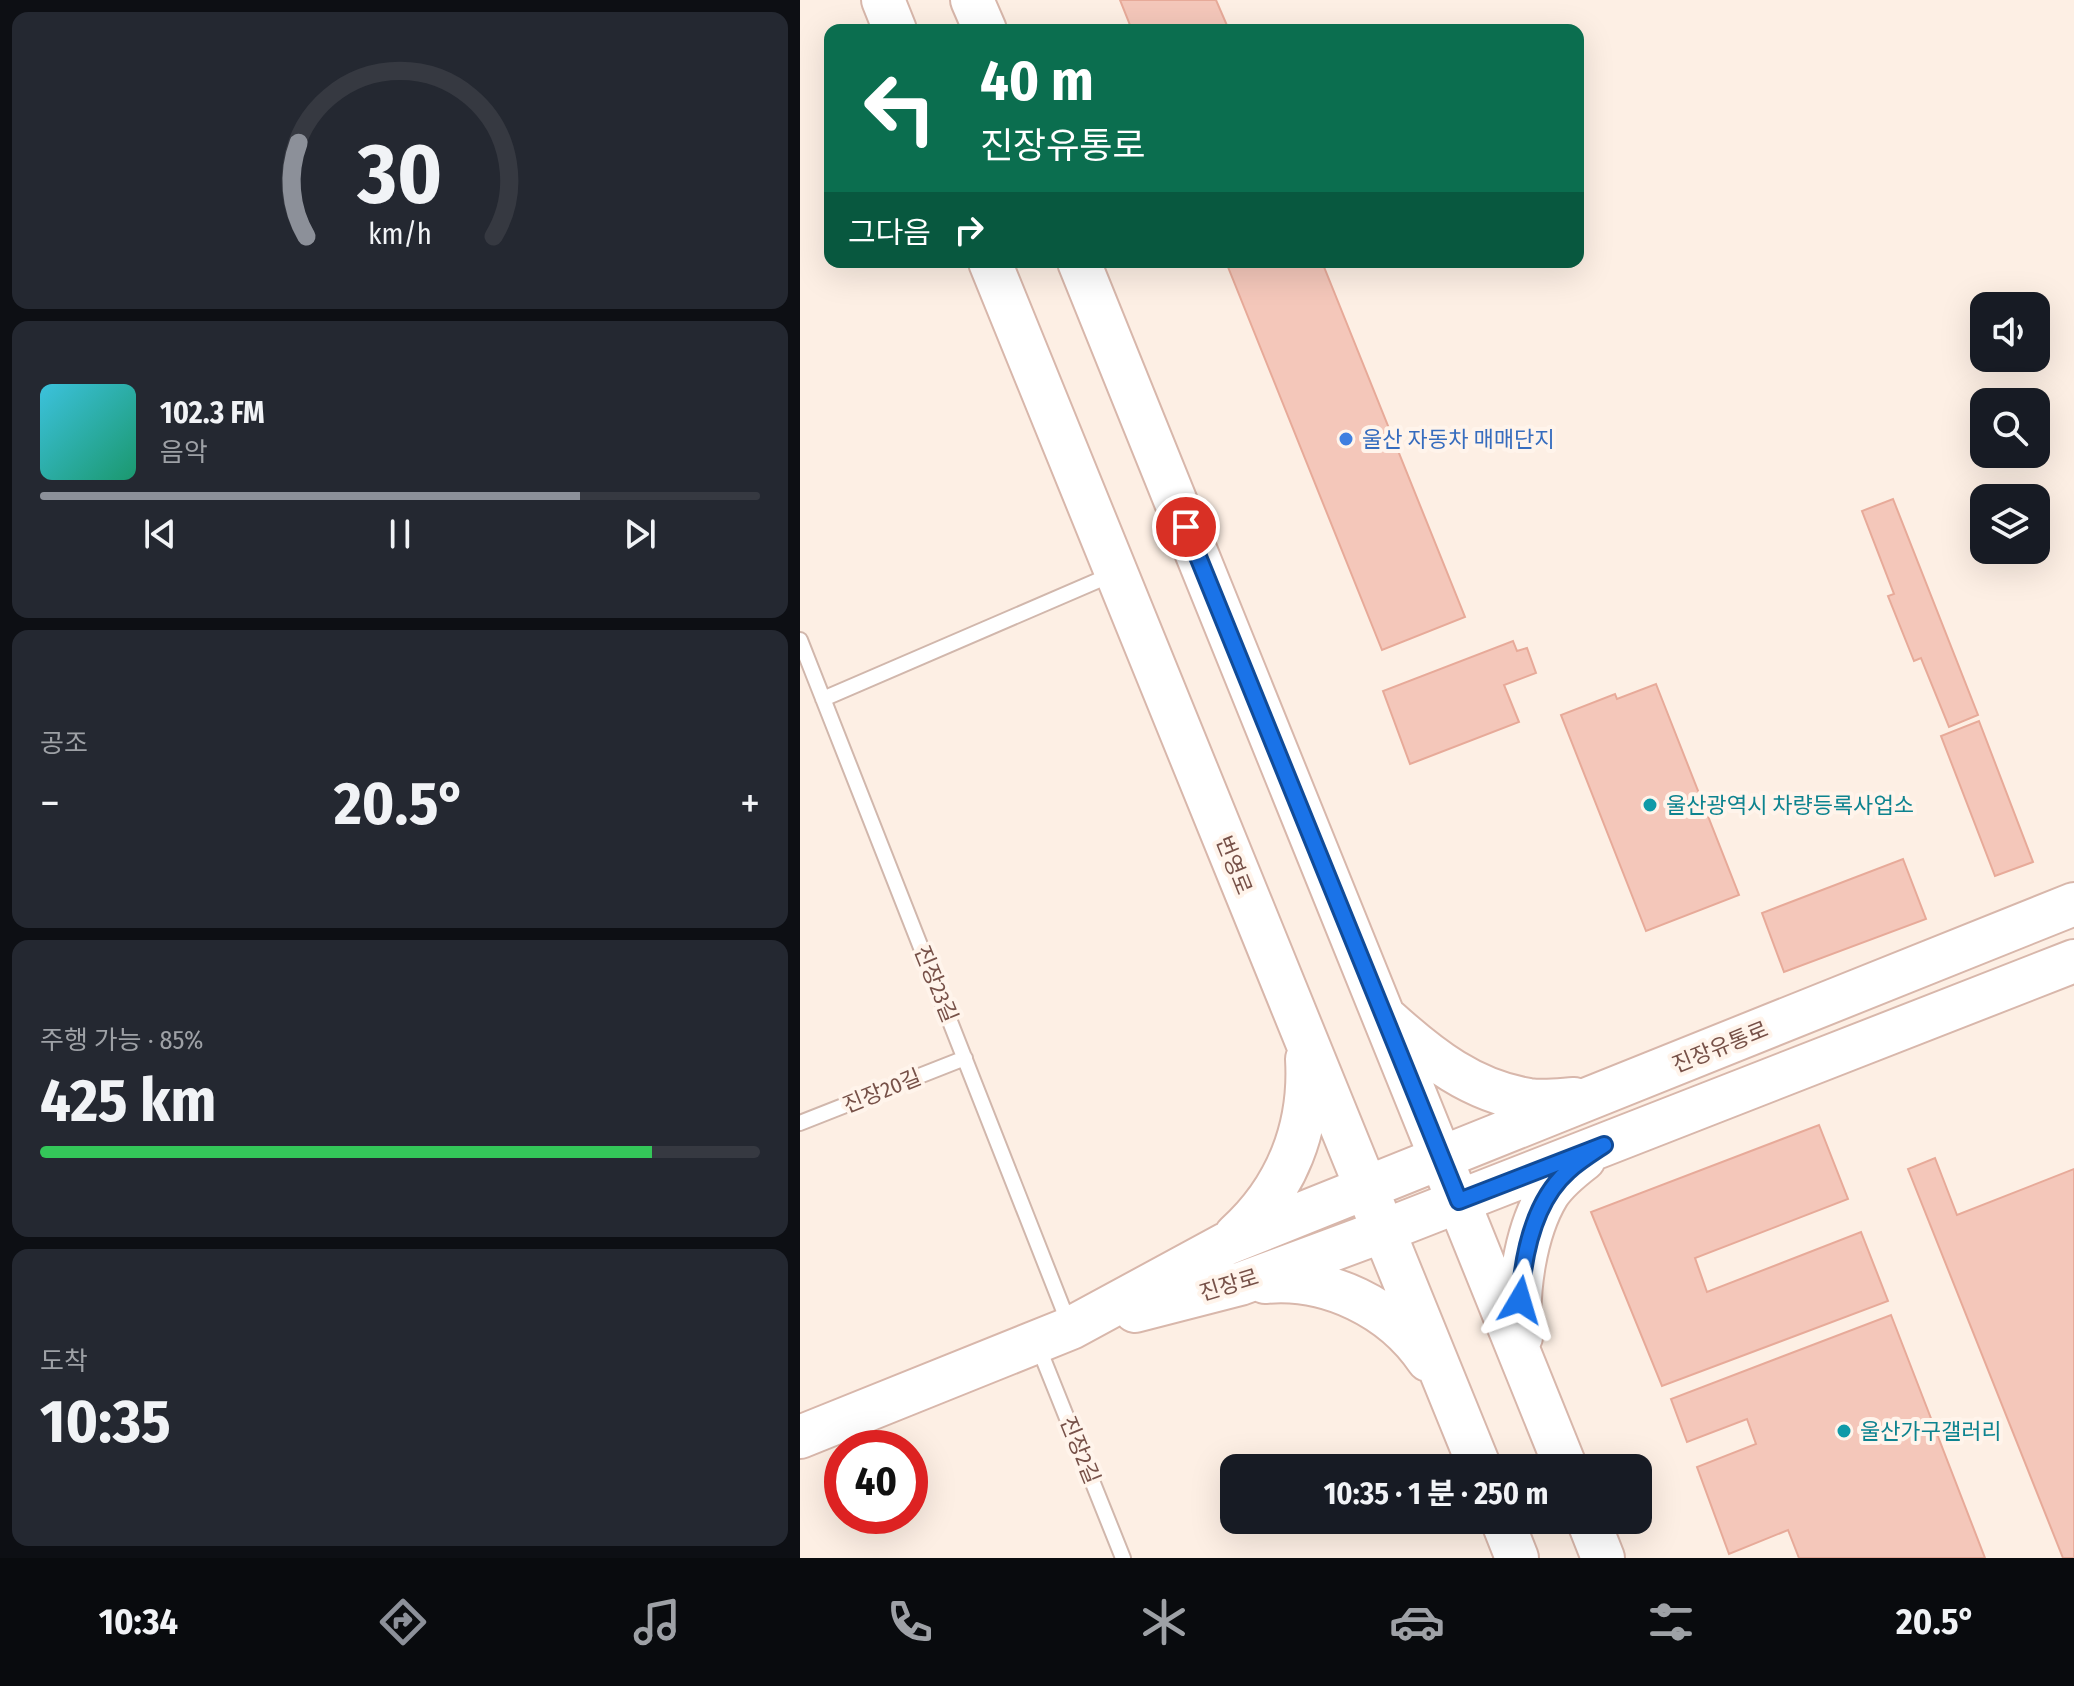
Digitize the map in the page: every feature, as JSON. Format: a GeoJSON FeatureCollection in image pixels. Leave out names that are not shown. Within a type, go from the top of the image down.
{"type":"FeatureCollection","features":[{"type":"Feature","properties":{"kind":"street"},"geometry":{"type":"LineString","coordinates":[[883,0],[893,24]]}},
{"type":"Feature","properties":{"kind":"street"},"geometry":{"type":"LineString","coordinates":[[972,0],[982,24]]}},
{"type":"Feature","properties":{"kind":"street","name":"번영로"},"geometry":{"type":"LineString","coordinates":[[992,268],[1474,1454]]}},
{"type":"Feature","properties":{"kind":"street"},"geometry":{"type":"LineString","coordinates":[[1081,268],[1560,1454]]}},
{"type":"Feature","properties":{"kind":"street","name":"진장유통로"},"geometry":{"type":"LineString","coordinates":[[1366,1189],[2074,904]]}},
{"type":"Feature","properties":{"kind":"street"},"geometry":{"type":"LineString","coordinates":[[1383,1231],[2074,961]]}},
{"type":"Feature","properties":{"kind":"street"},"geometry":{"type":"LineString","coordinates":[[1383,1015],[1422,1051],[1456,1075],[1492,1091],[1532,1100],[1591,1099]]}},
{"type":"Feature","properties":{"kind":"street"},"geometry":{"type":"LineString","coordinates":[[1226,1244],[1258,1215],[1277,1189],[1292,1159],[1308,1085],[1306,1041]]}},
{"type":"Feature","properties":{"kind":"street"},"geometry":{"type":"LineString","coordinates":[[1525,1366],[1519,1318],[1522,1282],[1529,1243],[1539,1214],[1548,1194],[1567,1171],[1604,1145]]}},
{"type":"Feature","properties":{"kind":"street","name":"진장로"},"geometry":{"type":"LineString","coordinates":[[800,1437],[1054,1335],[1226,1244],[1366,1189]]}},
{"type":"Feature","properties":{"kind":"street","name":"진장로"},"geometry":{"type":"LineString","coordinates":[[1054,1335],[1240,1284],[1383,1231]]}},
{"type":"Feature","properties":{"kind":"street"},"geometry":{"type":"LineString","coordinates":[[1240,1284],[1285,1280],[1315,1284],[1347,1294],[1380,1312],[1404,1331],[1426,1356],[1451,1395]]}},
{"type":"Feature","properties":{"kind":"street"},"geometry":{"type":"LineString","coordinates":[[1508,1534],[1517,1558]]}},
{"type":"Feature","properties":{"kind":"street"},"geometry":{"type":"LineString","coordinates":[[1594,1534],[1603,1558]]}},
{"type":"Feature","properties":{"kind":"lane"},"geometry":{"type":"LineString","coordinates":[[823,699],[1116,573]]}},
{"type":"Feature","properties":{"kind":"lane","name":"진장23길"},"geometry":{"type":"LineString","coordinates":[[800,640],[965,1058],[1054,1335]]}},
{"type":"Feature","properties":{"kind":"lane","name":"진장20길"},"geometry":{"type":"LineString","coordinates":[[800,1123],[965,1058]]}},
{"type":"Feature","properties":{"kind":"lane","name":"진장2길"},"geometry":{"type":"LineString","coordinates":[[1054,1335],[1123,1558]]}},
{"type":"Feature","properties":{"kind":"building"},"geometry":{"type":"Polygon","coordinates":[[[1120,0],[1216,0],[1226,24],[1130,24],[1120,0]]]}},
{"type":"Feature","properties":{"kind":"building","name":"울산 자동차 매매단지"},"geometry":{"type":"Polygon","coordinates":[[[1228,268],[1324,268],[1465,617],[1382,650],[1228,268]]]}},
{"type":"Feature","properties":{"kind":"building"},"geometry":{"type":"Polygon","coordinates":[[[1893,499],[1978,715],[1949,727],[1921,658],[1914,661],[1888,596],[1894,594],[1862,511],[1893,499]]]}},
{"type":"Feature","properties":{"kind":"building"},"geometry":{"type":"Polygon","coordinates":[[[1513,641],[1517,651],[1527,648],[1536,673],[1504,685],[1519,722],[1410,764],[1383,691],[1513,641]]]}},
{"type":"Feature","properties":{"kind":"building","name":"울산광역시 차량등록사업소"},"geometry":{"type":"Polygon","coordinates":[[[1656,684],[1739,895],[1646,931],[1561,715],[1615,694],[1617,699],[1656,684]]]}},
{"type":"Feature","properties":{"kind":"building"},"geometry":{"type":"Polygon","coordinates":[[[1979,721],[2033,862],[1995,876],[1941,736],[1979,721]]]}},
{"type":"Feature","properties":{"kind":"building"},"geometry":{"type":"Polygon","coordinates":[[[1903,859],[1926,919],[1784,972],[1762,913],[1903,859]]]}},
{"type":"Feature","properties":{"kind":"building"},"geometry":{"type":"Polygon","coordinates":[[[1819,1125],[1848,1199],[1695,1258],[1707,1292],[1861,1232],[1888,1301],[1662,1386],[1591,1212],[1819,1125]]]}},
{"type":"Feature","properties":{"kind":"building"},"geometry":{"type":"Polygon","coordinates":[[[1935,1158],[1957,1215],[2074,1169],[2074,1558],[2063,1558],[1908,1169],[1935,1158]]]}},
{"type":"Feature","properties":{"kind":"building","name":"울산가구갤러리"},"geometry":{"type":"Polygon","coordinates":[[[1891,1315],[1985,1558],[1799,1558],[1788,1530],[1729,1554],[1697,1467],[1756,1444],[1747,1419],[1687,1442],[1671,1399],[1891,1315]]]}},
{"type":"Feature","properties":{"kind":"place","name":"울산 자동차 매매단지"},"geometry":{"type":"Point","coordinates":[1346,439]}},
{"type":"Feature","properties":{"kind":"place","name":"울산광역시 차량등록사업소"},"geometry":{"type":"Point","coordinates":[1650,805]}},
{"type":"Feature","properties":{"kind":"place","name":"울산가구갤러리"},"geometry":{"type":"Point","coordinates":[1844,1431]}},
{"type":"Feature","properties":{"kind":"route"},"geometry":{"type":"LineString","coordinates":[[1186,527],[1459,1201],[1604,1145],[1567,1171],[1548,1194],[1529,1243],[1520,1300]]}}]}
